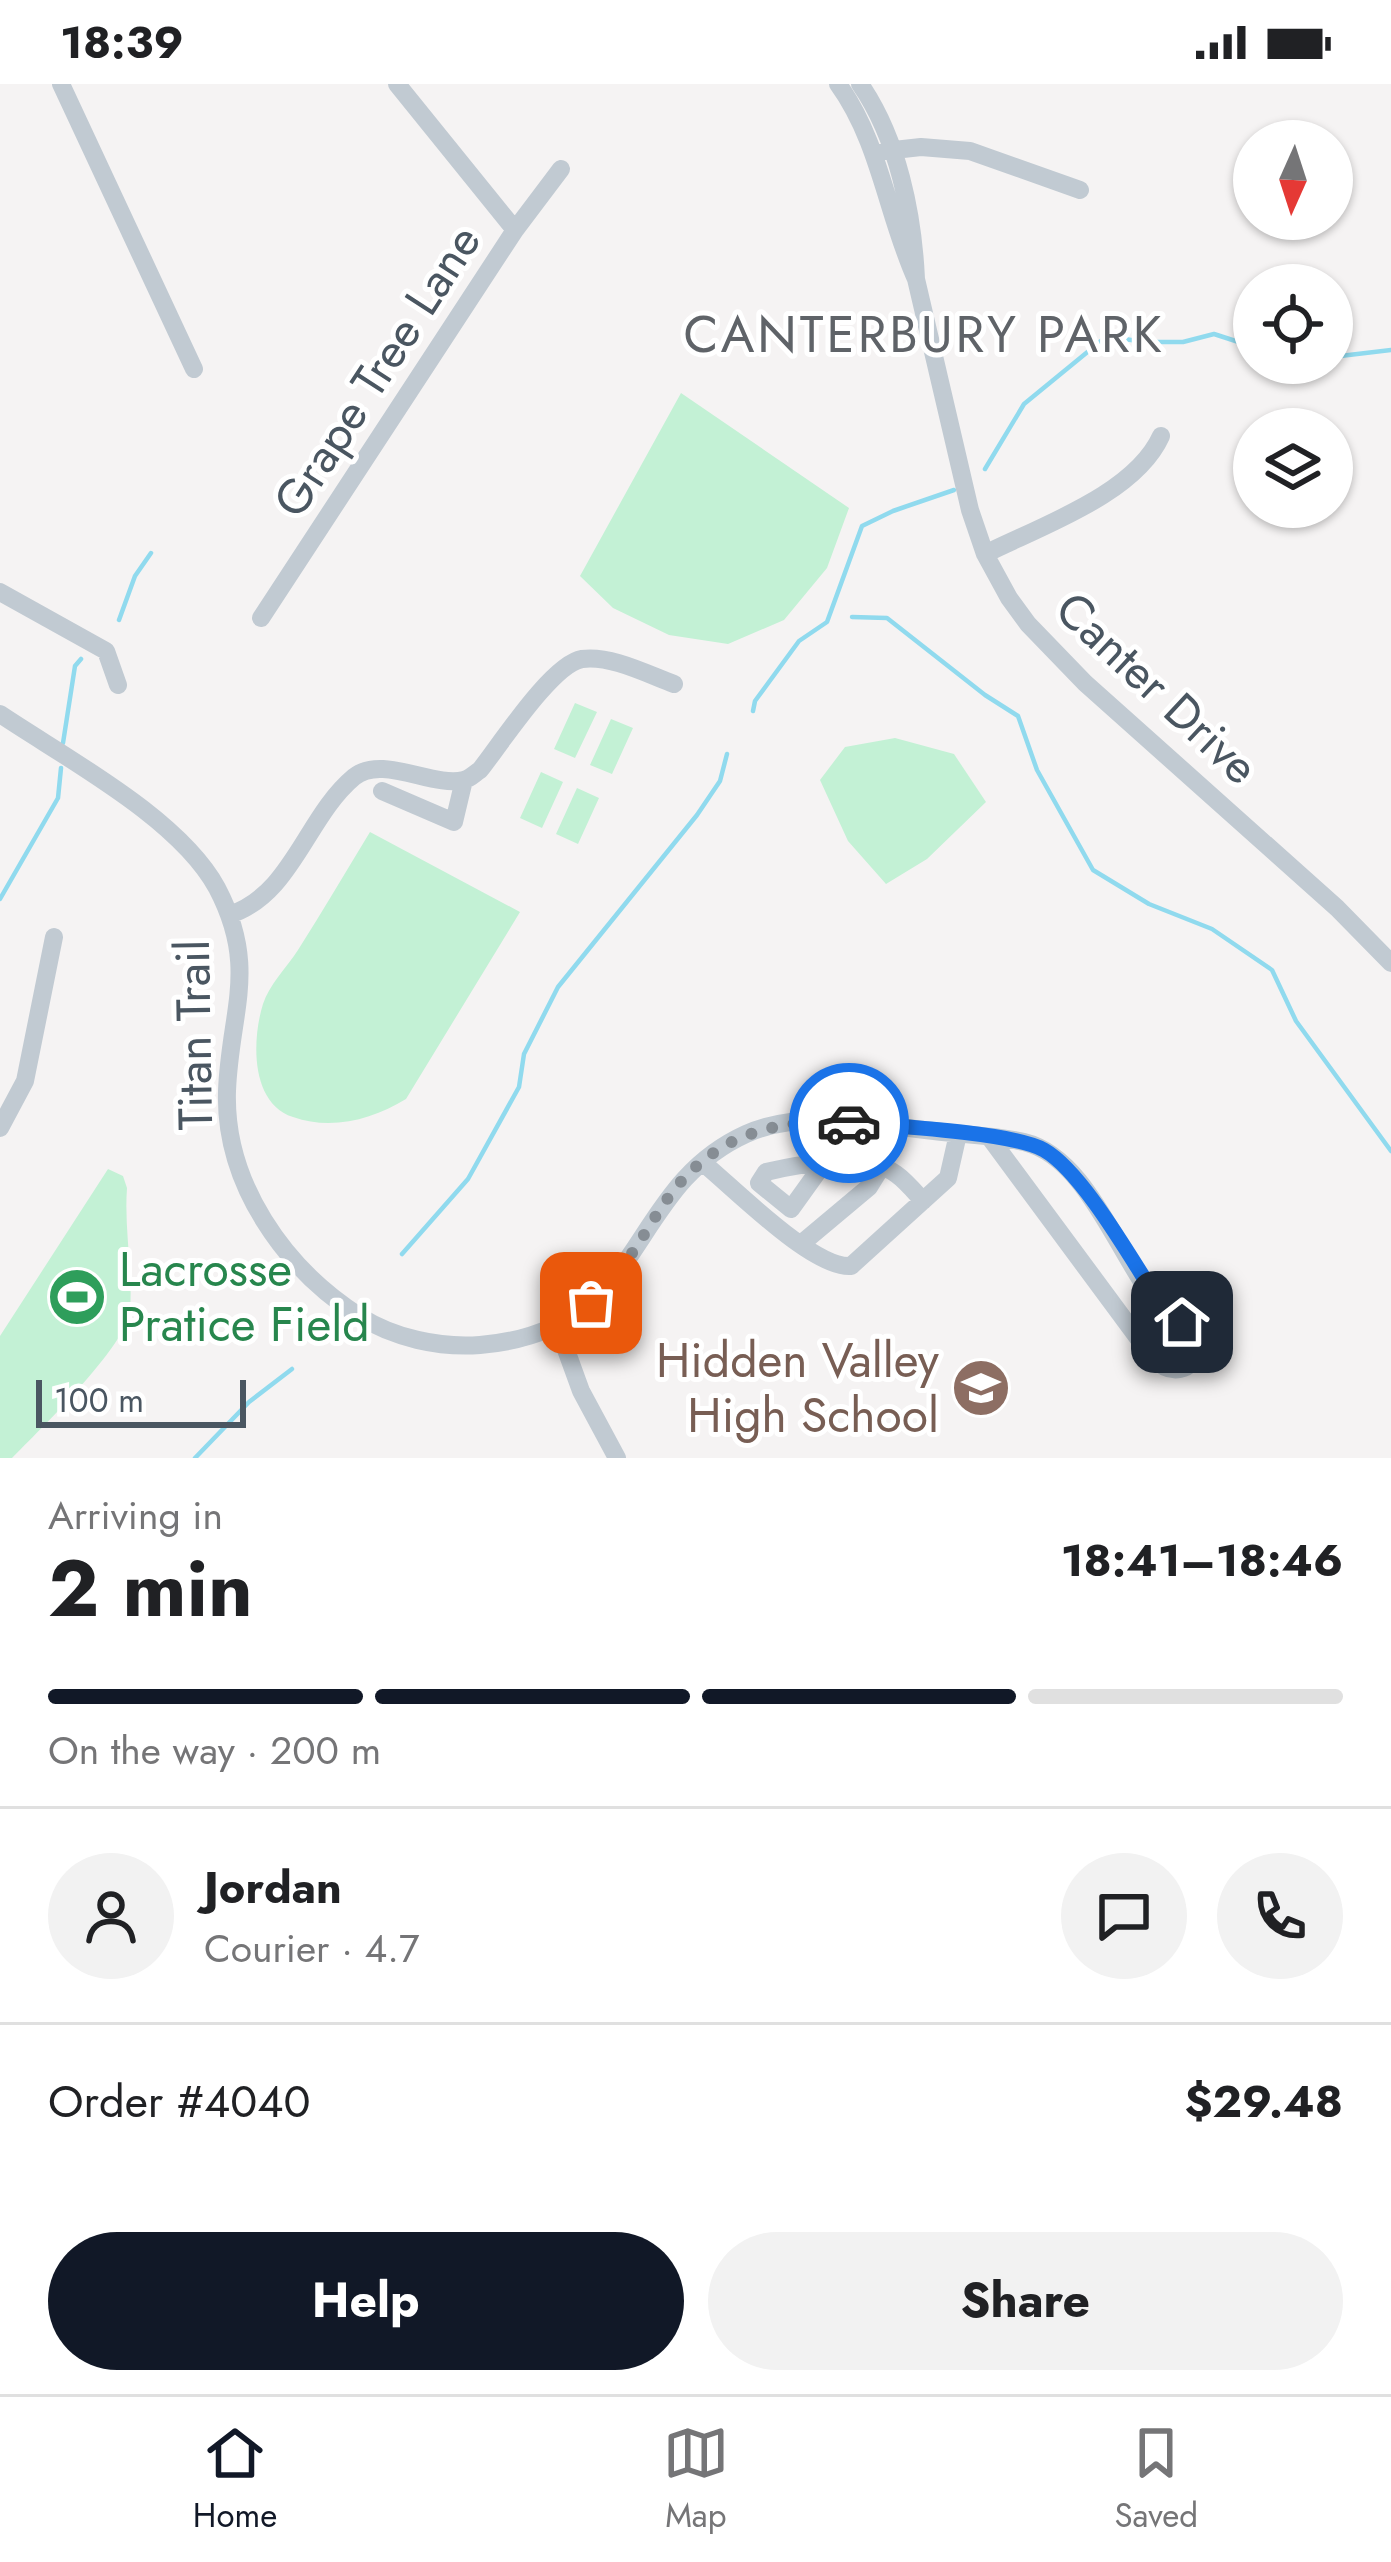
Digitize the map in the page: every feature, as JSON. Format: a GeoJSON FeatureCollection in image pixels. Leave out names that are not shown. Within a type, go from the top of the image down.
{"type":"FeatureCollection","features":[{"type":"Feature","properties":{"kind":"street"},"geometry":{"type":"LineString","coordinates":[[61,84],[194,369]]}},
{"type":"Feature","properties":{"kind":"street"},"geometry":{"type":"LineString","coordinates":[[397,84],[515,230]]}},
{"type":"Feature","properties":{"kind":"street","name":"Canter Drive"},"geometry":{"type":"LineString","coordinates":[[838,84],[883,152]]}},
{"type":"Feature","properties":{"kind":"street","name":"Canter Drive"},"geometry":{"type":"LineString","coordinates":[[860,84],[883,152],[893,223],[916,279],[963,485],[986,554],[1009,598],[1056,654],[1337,908],[1391,964]]}},
{"type":"Feature","properties":{"kind":"street"},"geometry":{"type":"LineString","coordinates":[[883,152],[921,147],[970,151],[1080,190]]}},
{"type":"Feature","properties":{"kind":"street","name":"Grape Tree Lane"},"geometry":{"type":"LineString","coordinates":[[261,618],[515,230],[561,170]]}},
{"type":"Feature","properties":{"kind":"street"},"geometry":{"type":"LineString","coordinates":[[986,554],[1123,483],[1149,458],[1161,436]]}},
{"type":"Feature","properties":{"kind":"street"},"geometry":{"type":"LineString","coordinates":[[0,592],[106,651],[118,685]]}},
{"type":"Feature","properties":{"kind":"street"},"geometry":{"type":"LineString","coordinates":[[382,791],[454,822],[464,780],[481,770],[554,677],[583,658],[614,662],[674,684]]}},
{"type":"Feature","properties":{"kind":"street","name":"Titan Trail"},"geometry":{"type":"LineString","coordinates":[[0,714],[171,831],[204,867],[229,915],[240,952],[242,982],[227,1090],[228,1117],[244,1177],[272,1234],[310,1279],[362,1318],[402,1335],[456,1346],[486,1344],[557,1325],[610,1285],[681,1181],[702,1162],[746,1135],[793,1121],[958,1134],[990,1138],[1029,1143],[1060,1161],[1167,1314],[1198,1330],[1203,1347],[1196,1362],[1180,1371],[1163,1369],[1151,1357],[990,1138]]}},
{"type":"Feature","properties":{"kind":"street","name":"Titan Trail"},"geometry":{"type":"LineString","coordinates":[[229,915],[258,902],[272,889],[352,778],[369,768],[464,780]]}},
{"type":"Feature","properties":{"kind":"street"},"geometry":{"type":"LineString","coordinates":[[0,1128],[25,1081],[54,937]]}},
{"type":"Feature","properties":{"kind":"street"},"geometry":{"type":"LineString","coordinates":[[702,1162],[801,1244],[837,1267],[851,1266],[948,1178],[958,1134]]}},
{"type":"Feature","properties":{"kind":"street"},"geometry":{"type":"LineString","coordinates":[[824,1163],[882,1166],[923,1201]]}},
{"type":"Feature","properties":{"kind":"street"},"geometry":{"type":"LineString","coordinates":[[801,1244],[869,1187],[882,1166]]}},
{"type":"Feature","properties":{"kind":"street"},"geometry":{"type":"LineString","coordinates":[[557,1325],[581,1391],[617,1458]]}},
{"type":"Feature","properties":{"kind":"green space"},"geometry":{"type":"Polygon","coordinates":[[[681,393],[849,508],[827,568],[784,620],[728,644],[669,635],[613,608],[580,576],[681,393]]]}},
{"type":"Feature","properties":{"kind":"green space"},"geometry":{"type":"Polygon","coordinates":[[[575,703],[597,712],[575,758],[554,749],[575,703]]]}},
{"type":"Feature","properties":{"kind":"green space"},"geometry":{"type":"Polygon","coordinates":[[[611,719],[633,728],[612,774],[590,765],[611,719]]]}},
{"type":"Feature","properties":{"kind":"green space"},"geometry":{"type":"Polygon","coordinates":[[[895,738],[954,754],[986,802],[927,859],[886,884],[848,841],[820,780],[845,747],[895,738]]]}},
{"type":"Feature","properties":{"kind":"green space"},"geometry":{"type":"Polygon","coordinates":[[[541,772],[563,782],[542,828],[520,818],[541,772]]]}},
{"type":"Feature","properties":{"kind":"green space"},"geometry":{"type":"Polygon","coordinates":[[[577,788],[599,798],[578,844],[556,834],[577,788]]]}},
{"type":"Feature","properties":{"kind":"green space"},"geometry":{"type":"Polygon","coordinates":[[[370,832],[520,912],[406,1099],[352,1121],[308,1121],[279,1110],[262,1084],[256,1051],[259,1018],[269,990],[370,832]]]}},
{"type":"Feature","properties":{"kind":"green space","name":"Lacrosse Pratice Field"},"geometry":{"type":"Polygon","coordinates":[[[108,1169],[123,1176],[127,1188],[131,1296],[125,1326],[60,1409],[12,1458],[0,1458],[0,1336],[108,1169]]]}},
{"type":"Feature","properties":{"kind":"waterway"},"geometry":{"type":"LineString","coordinates":[[985,469],[1024,404],[1107,336],[1183,342],[1214,334],[1233,340]]}},
{"type":"Feature","properties":{"kind":"waterway"},"geometry":{"type":"LineString","coordinates":[[1353,355],[1391,350]]}},
{"type":"Feature","properties":{"kind":"waterway"},"geometry":{"type":"LineString","coordinates":[[753,711],[755,701],[799,641],[827,622],[862,526],[954,490]]}},
{"type":"Feature","properties":{"kind":"waterway"},"geometry":{"type":"LineString","coordinates":[[119,620],[135,576],[151,553]]}},
{"type":"Feature","properties":{"kind":"waterway"},"geometry":{"type":"LineString","coordinates":[[852,617],[887,618],[1018,716],[1037,770],[1093,870],[1149,904],[1212,929],[1272,970],[1296,1021],[1391,1151]]}},
{"type":"Feature","properties":{"kind":"waterway"},"geometry":{"type":"LineString","coordinates":[[63,743],[75,666],[81,659]]}},
{"type":"Feature","properties":{"kind":"waterway"},"geometry":{"type":"LineString","coordinates":[[402,1254],[468,1179],[519,1087],[524,1054],[558,987],[697,815],[720,781],[727,754]]}},
{"type":"Feature","properties":{"kind":"waterway"},"geometry":{"type":"LineString","coordinates":[[0,899],[58,798],[61,768]]}},
{"type":"Feature","properties":{"kind":"waterway"},"geometry":{"type":"LineString","coordinates":[[195,1458],[249,1402],[292,1369]]}},
{"type":"Feature","properties":{"kind":"way so far"},"geometry":{"type":"LineString","coordinates":[[591,1303],[625,1268],[681,1181],[702,1162],[769,1126],[808,1120],[849,1123]]}},
{"type":"Feature","properties":{"kind":"place","name":"Lacrosse Pratice Field"},"geometry":{"type":"Point","coordinates":[77,1297]}},
{"type":"Feature","properties":{"kind":"place","name":"Hidden Valley High School"},"geometry":{"type":"Point","coordinates":[981,1388]}},
{"type":"Feature","properties":{"kind":"district","name":"CANTERBURY PARK"},"geometry":{"type":"Point","coordinates":[924,334]}},
{"type":"Feature","properties":{"kind":"route"},"geometry":{"type":"LineString","coordinates":[[849,1123],[1009,1139],[1045,1150],[1072,1174],[1167,1314],[1182,1322]]}}]}
